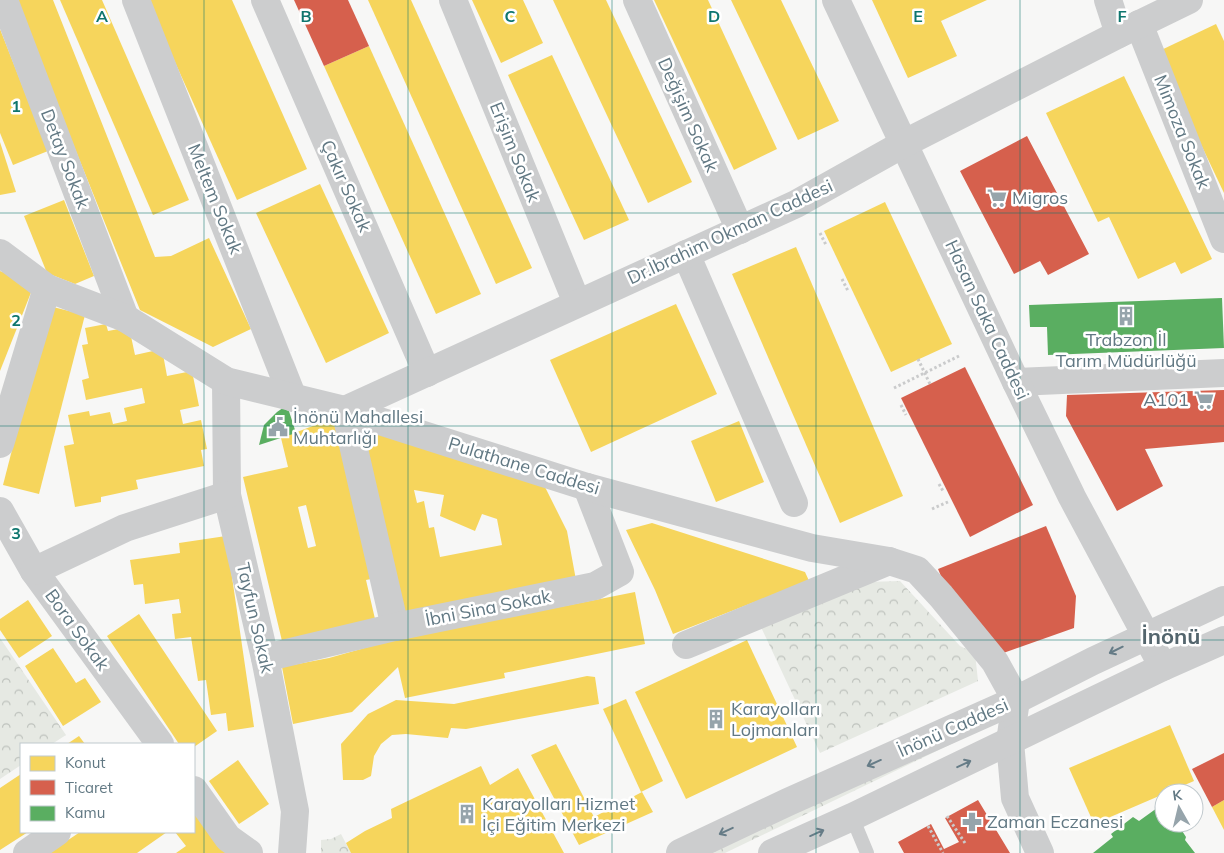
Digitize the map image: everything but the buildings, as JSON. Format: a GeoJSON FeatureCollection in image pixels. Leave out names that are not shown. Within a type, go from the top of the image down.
{"type":"FeatureCollection","features":[{"type":"Feature","properties":{"kind":"street","name":"Detay Sokak"},"geometry":{"type":"LineString","coordinates":[[4,0],[125,318]]}},
{"type":"Feature","properties":{"kind":"street","name":"Meltem Sokak"},"geometry":{"type":"LineString","coordinates":[[136,0],[293,398]]}},
{"type":"Feature","properties":{"kind":"street","name":"Çakır Sokak"},"geometry":{"type":"LineString","coordinates":[[265,0],[427,372]]}},
{"type":"Feature","properties":{"kind":"street","name":"Erişim Sokak"},"geometry":{"type":"LineString","coordinates":[[453,0],[578,303]]}},
{"type":"Feature","properties":{"kind":"street","name":"Değişim Sokak"},"geometry":{"type":"LineString","coordinates":[[637,0],[740,230]]}},
{"type":"Feature","properties":{"kind":"street","name":"Hasan Saka Caddesi"},"geometry":{"type":"LineString","coordinates":[[836,0],[1072,497],[1163,667]]}},
{"type":"Feature","properties":{"kind":"street","name":"Mimoza Sokak"},"geometry":{"type":"LineString","coordinates":[[1108,0],[1129,29],[1224,239]]}},
{"type":"Feature","properties":{"kind":"street","name":"Dr.İbrahim Okman Caddesi"},"geometry":{"type":"LineString","coordinates":[[346,410],[796,204],[905,143],[1190,0]]}},
{"type":"Feature","properties":{"kind":"street","name":"Pulathane Caddesi"},"geometry":{"type":"LineString","coordinates":[[0,253],[47,288],[125,318],[226,381],[346,410],[587,487],[812,548],[889,561],[917,570],[941,596],[994,662],[1016,700]]}},
{"type":"Feature","properties":{"kind":"street"},"geometry":{"type":"LineString","coordinates":[[686,254],[794,503]]}},
{"type":"Feature","properties":{"kind":"street"},"geometry":{"type":"LineString","coordinates":[[0,444],[47,288]]}},
{"type":"Feature","properties":{"kind":"street"},"geometry":{"type":"LineString","coordinates":[[1016,382],[1224,373]]}},
{"type":"Feature","properties":{"kind":"street","name":"Tayfun Sokak"},"geometry":{"type":"LineString","coordinates":[[226,381],[227,494],[265,658],[296,811],[292,853]]}},
{"type":"Feature","properties":{"kind":"street"},"geometry":{"type":"LineString","coordinates":[[346,410],[395,627]]}},
{"type":"Feature","properties":{"kind":"street","name":"İbni Sina Sokak"},"geometry":{"type":"LineString","coordinates":[[265,658],[395,627],[596,586],[620,572],[587,487]]}},
{"type":"Feature","properties":{"kind":"street"},"geometry":{"type":"LineString","coordinates":[[34,571],[124,528],[227,494]]}},
{"type":"Feature","properties":{"kind":"street","name":"Bora Sokak"},"geometry":{"type":"LineString","coordinates":[[0,511],[34,571],[159,743]]}},
{"type":"Feature","properties":{"kind":"street"},"geometry":{"type":"LineString","coordinates":[[686,645],[889,561]]}},
{"type":"Feature","properties":{"kind":"street","name":"İnönü Caddesi"},"geometry":{"type":"LineString","coordinates":[[680,853],[788,802],[1016,700],[1224,600]]}},
{"type":"Feature","properties":{"kind":"street","name":"İnönü Caddesi"},"geometry":{"type":"LineString","coordinates":[[772,853],[1010,742],[1163,667],[1224,640]]}},
{"type":"Feature","properties":{"kind":"street"},"geometry":{"type":"LineString","coordinates":[[1016,700],[1010,742],[1015,798],[1040,853]]}},
{"type":"Feature","properties":{"kind":"street"},"geometry":{"type":"LineString","coordinates":[[195,791],[228,838],[249,853]]}},
{"type":"Feature","properties":{"kind":"street"},"geometry":{"type":"LineString","coordinates":[[27,853],[56,833]]}},
{"type":"Feature","properties":{"kind":"lane"},"geometry":{"type":"LineString","coordinates":[[852,817],[867,853]]}},
{"type":"Feature","properties":{"kind":"path"},"geometry":{"type":"LineString","coordinates":[[820,233],[826,245]]}},
{"type":"Feature","properties":{"kind":"path"},"geometry":{"type":"LineString","coordinates":[[842,279],[848,292]]}},
{"type":"Feature","properties":{"kind":"path"},"geometry":{"type":"LineString","coordinates":[[894,388],[959,356]]}},
{"type":"Feature","properties":{"kind":"path"},"geometry":{"type":"LineString","coordinates":[[918,359],[930,384]]}},
{"type":"Feature","properties":{"kind":"path"},"geometry":{"type":"LineString","coordinates":[[901,404],[906,415]]}},
{"type":"Feature","properties":{"kind":"path"},"geometry":{"type":"LineString","coordinates":[[939,484],[942,491]]}},
{"type":"Feature","properties":{"kind":"path"},"geometry":{"type":"LineString","coordinates":[[932,509],[948,502]]}},
{"type":"Feature","properties":{"kind":"path"},"geometry":{"type":"LineString","coordinates":[[948,816],[965,843]]}},
{"type":"Feature","properties":{"kind":"path"},"geometry":{"type":"LineString","coordinates":[[928,826],[943,853]]}},
{"type":"Feature","properties":{"kind":"green space"},"geometry":{"type":"Polygon","coordinates":[[[900,581],[960,646],[975,653],[978,681],[820,753],[760,625],[866,582],[900,581]]]}},
{"type":"Feature","properties":{"kind":"green space"},"geometry":{"type":"Polygon","coordinates":[[[0,638],[66,735],[54,743],[20,743],[20,766],[0,779],[0,638]]]}},
{"type":"Feature","properties":{"kind":"green space"},"geometry":{"type":"Polygon","coordinates":[[[999,721],[725,853],[707,853],[999,721]]]}},
{"type":"Feature","properties":{"kind":"green space"},"geometry":{"type":"Polygon","coordinates":[[[341,834],[351,853],[321,853],[321,840],[331,839],[341,834]]]}},
{"type":"Feature","properties":{"kind":"place","name":"Migros"},"geometry":{"type":"Point","coordinates":[997,198]}},
{"type":"Feature","properties":{"kind":"place","name":"Trabzon İl Tarım Müdürlüğü"},"geometry":{"type":"Point","coordinates":[1126,316]}},
{"type":"Feature","properties":{"kind":"place","name":"A101"},"geometry":{"type":"Point","coordinates":[1204,400]}},
{"type":"Feature","properties":{"kind":"place","name":"İnönü Mahallesi Muhtarlığı"},"geometry":{"type":"Point","coordinates":[278,427]}},
{"type":"Feature","properties":{"kind":"place","name":"Karayolları Lojmanları"},"geometry":{"type":"Point","coordinates":[716,719]}},
{"type":"Feature","properties":{"kind":"place","name":"Karayolları Hizmet İçi Eğitim Merkezi"},"geometry":{"type":"Point","coordinates":[467,814]}},
{"type":"Feature","properties":{"kind":"place","name":"Zaman Eczanesi"},"geometry":{"type":"Point","coordinates":[972,822]}},
{"type":"Feature","properties":{"kind":"district","name":"İnönü"},"geometry":{"type":"Point","coordinates":[1171,636]}}]}
